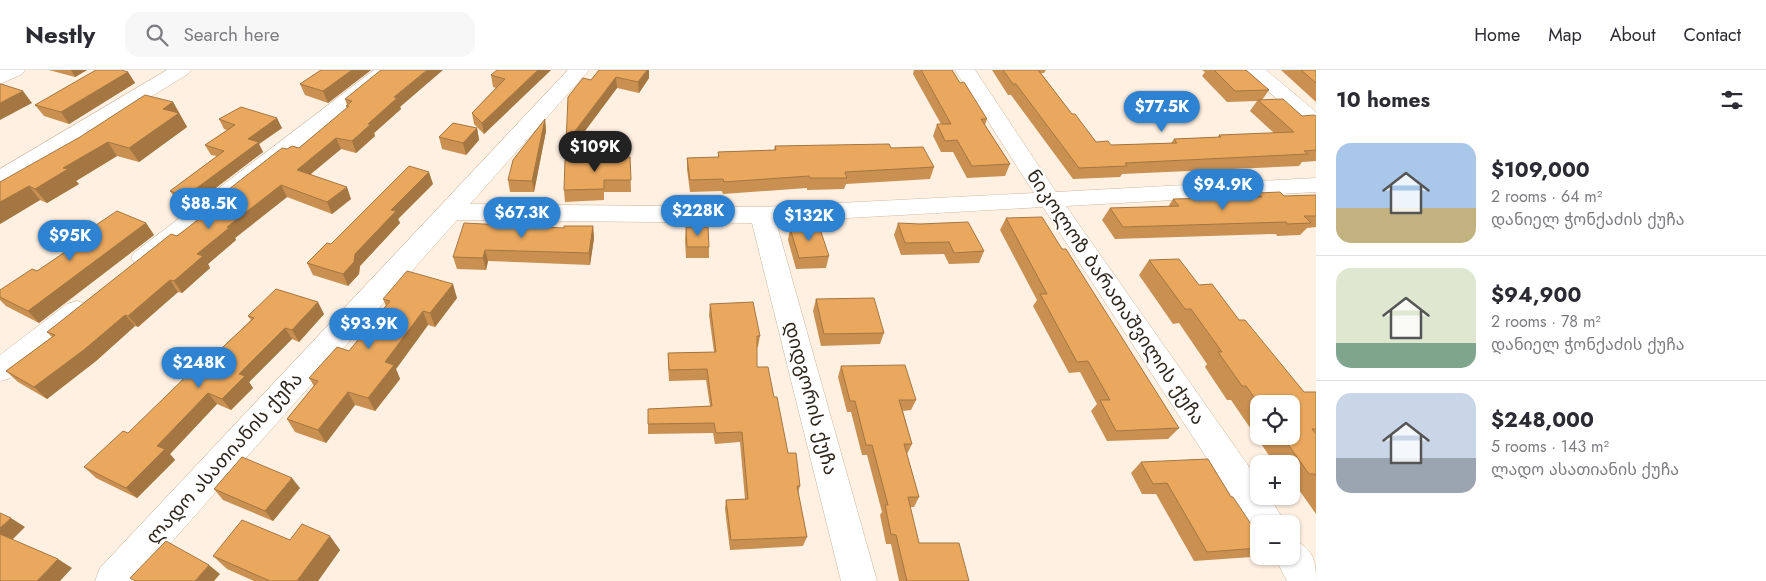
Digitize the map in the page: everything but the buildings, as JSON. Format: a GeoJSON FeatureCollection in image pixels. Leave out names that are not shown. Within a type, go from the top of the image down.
{"type":"FeatureCollection","features":[{"type":"Feature","properties":{"kind":"street"},"geometry":{"type":"LineString","coordinates":[[0,78],[15,70]]}},
{"type":"Feature","properties":{"kind":"street"},"geometry":{"type":"LineString","coordinates":[[0,179],[181,70]]}},
{"type":"Feature","properties":{"kind":"street"},"geometry":{"type":"LineString","coordinates":[[127,272],[386,70]]}},
{"type":"Feature","properties":{"kind":"street","name":"ლადო ასათიანის ქუჩა"},"geometry":{"type":"LineString","coordinates":[[113,581],[579,70]]}},
{"type":"Feature","properties":{"kind":"street","name":"ნიკოლოზ ბარათაშვილის ქუჩა"},"geometry":{"type":"LineString","coordinates":[[964,70],[1263,515]]}},
{"type":"Feature","properties":{"kind":"street"},"geometry":{"type":"LineString","coordinates":[[1254,70],[1316,123]]}},
{"type":"Feature","properties":{"kind":"street"},"geometry":{"type":"LineString","coordinates":[[449,212],[762,215],[1316,185]]}},
{"type":"Feature","properties":{"kind":"street","name":"დიდგორის ქუჩა"},"geometry":{"type":"LineString","coordinates":[[762,215],[859,581]]}},
{"type":"Feature","properties":{"kind":"street"},"geometry":{"type":"LineString","coordinates":[[1,370],[95,296]]}},
{"type":"Feature","properties":{"kind":"street"},"geometry":{"type":"LineString","coordinates":[[1297,565],[1308,581]]}}]}
